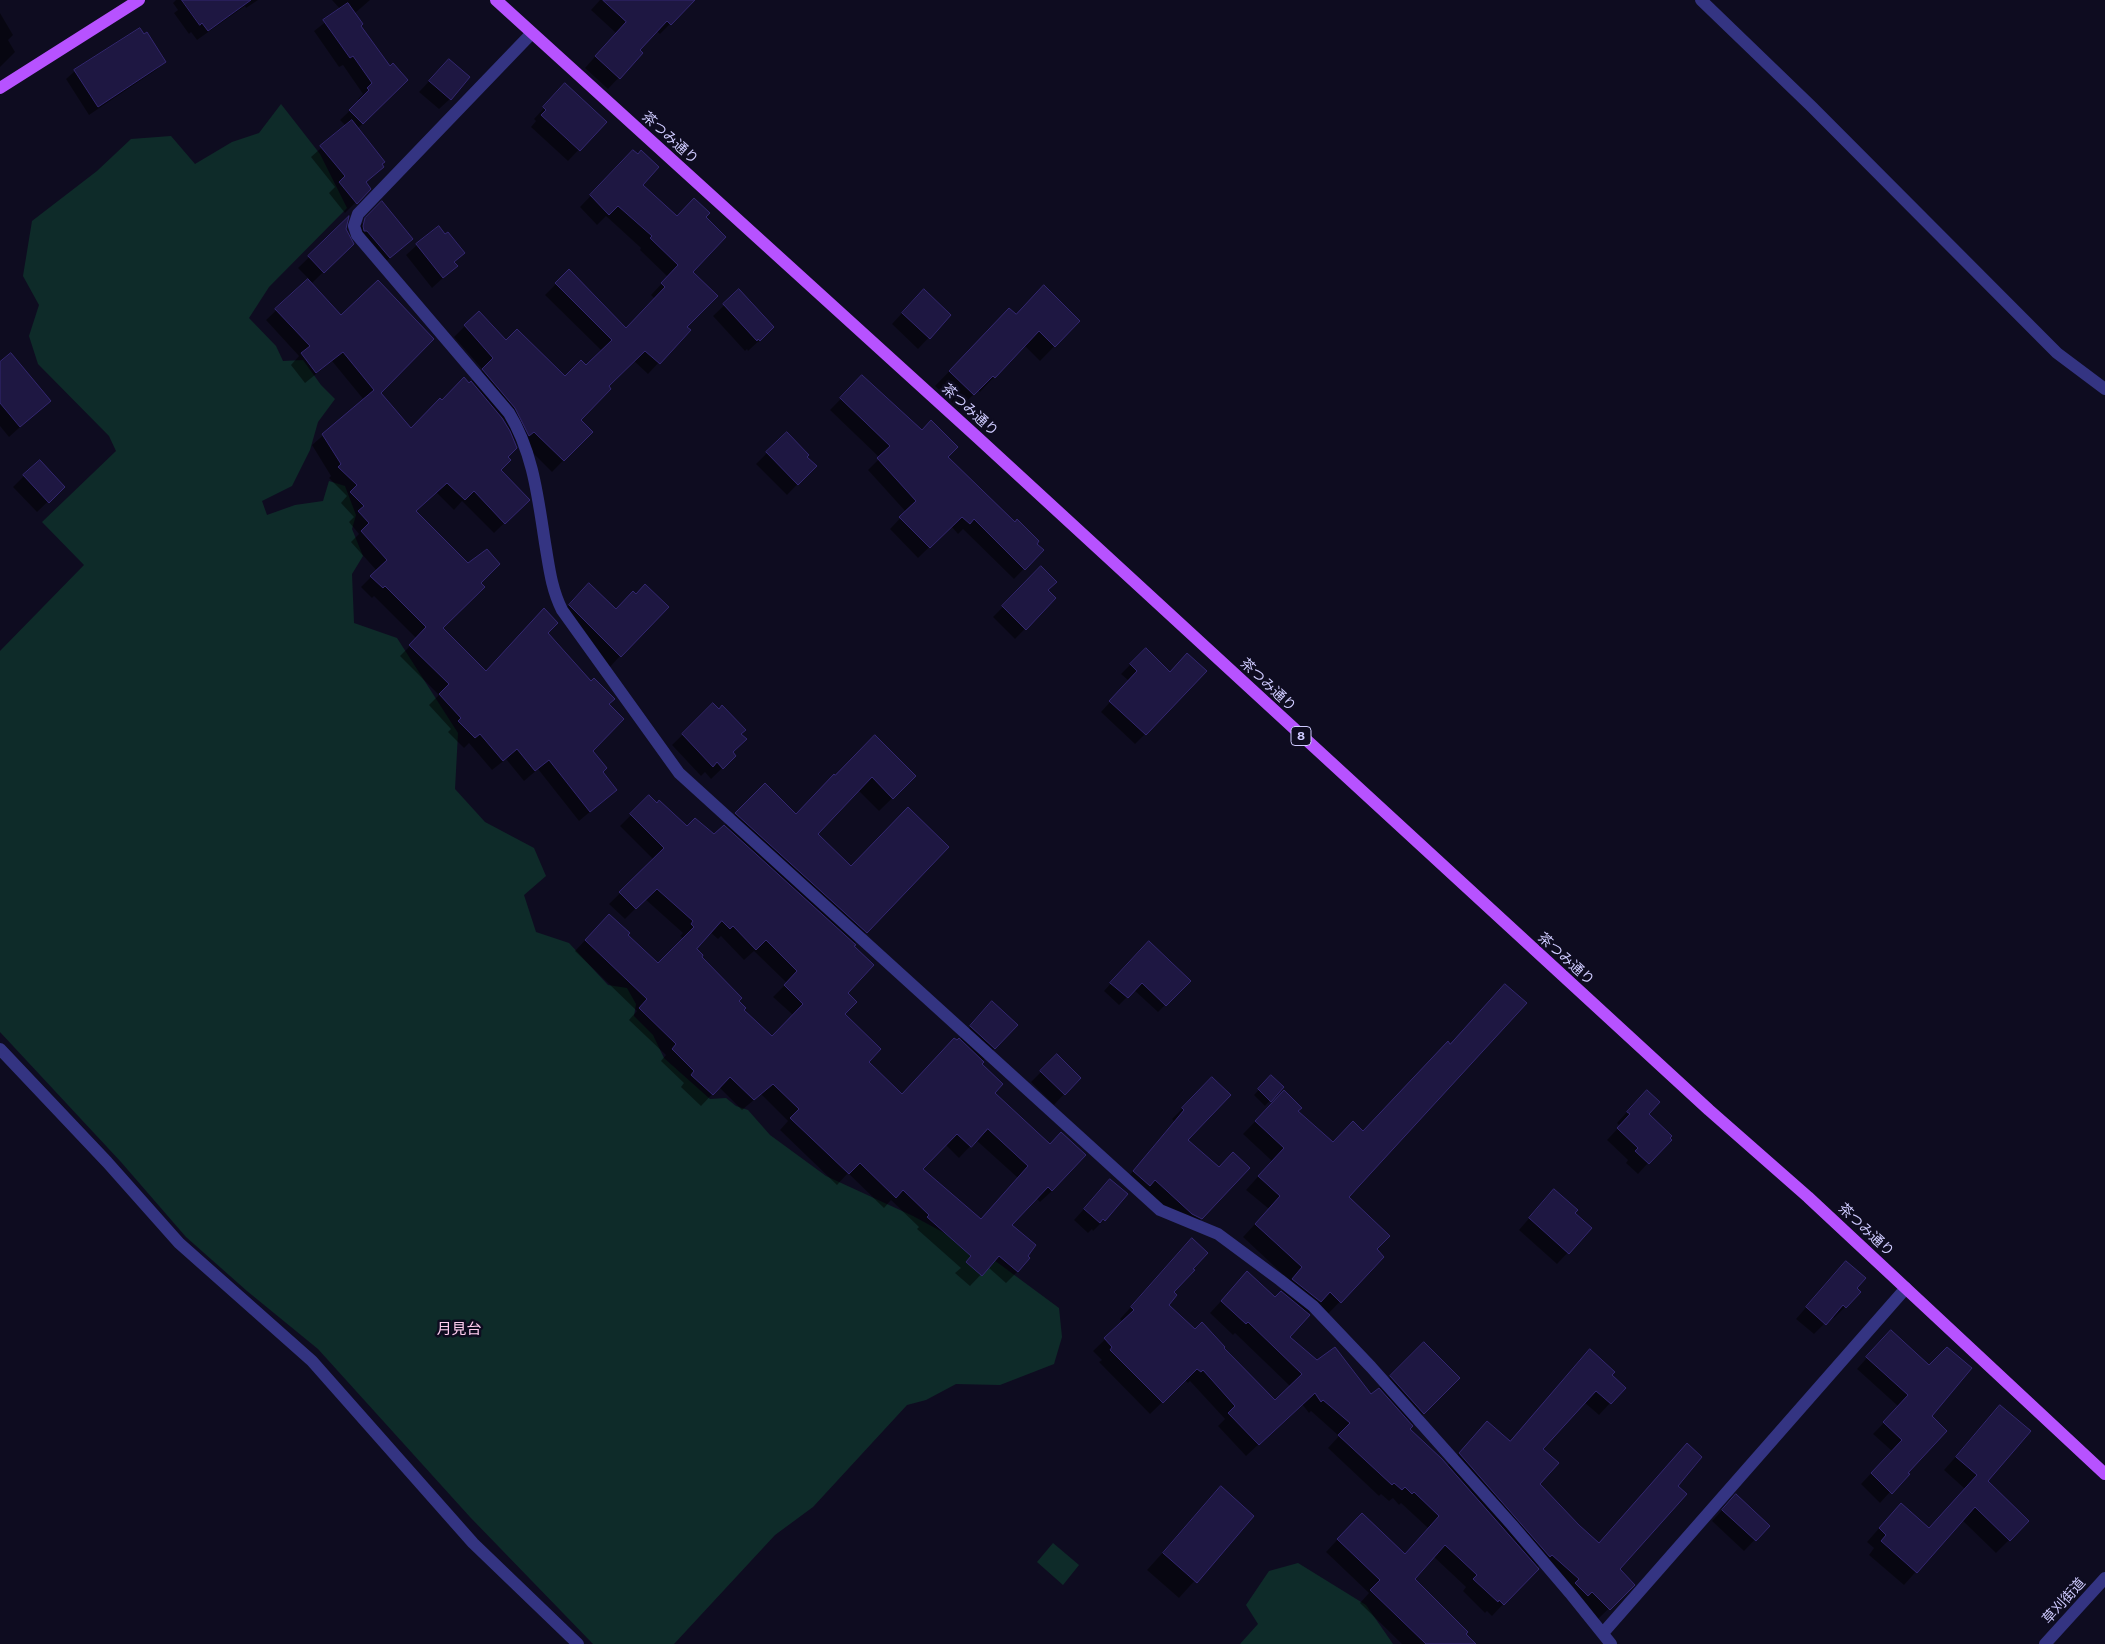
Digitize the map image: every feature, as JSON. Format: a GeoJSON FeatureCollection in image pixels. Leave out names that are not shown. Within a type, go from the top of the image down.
{"type":"FeatureCollection","features":[{"type":"Feature","properties":{"kind":"main road"},"geometry":{"type":"LineString","coordinates":[[0,88],[139,0]]}},
{"type":"Feature","properties":{"kind":"main road","name":"茶つみ通り"},"geometry":{"type":"LineString","coordinates":[[496,0],[984,443],[1462,885],[1906,1288],[2105,1474]]}},
{"type":"Feature","properties":{"kind":"street"},"geometry":{"type":"LineString","coordinates":[[1701,0],[1812,106],[2057,353],[2105,389]]}},
{"type":"Feature","properties":{"kind":"street"},"geometry":{"type":"LineString","coordinates":[[532,33],[358,214],[354,226],[357,235],[509,413],[520,431],[527,449],[538,494],[551,584],[562,610],[679,773],[1160,1210],[1218,1234],[1312,1306],[1430,1433],[1518,1532],[1603,1633],[1610,1644]]}},
{"type":"Feature","properties":{"kind":"street"},"geometry":{"type":"LineString","coordinates":[[0,1049],[107,1162],[179,1243],[312,1361],[473,1543],[578,1644]]}},
{"type":"Feature","properties":{"kind":"street"},"geometry":{"type":"LineString","coordinates":[[1603,1633],[1906,1288]]}},
{"type":"Feature","properties":{"kind":"street","name":"草刈街道"},"geometry":{"type":"LineString","coordinates":[[2045,1644],[2105,1578]]}},
{"type":"Feature","properties":{"kind":"green space"},"geometry":{"type":"Polygon","coordinates":[[[281,104],[320,154],[347,208],[269,287],[249,318],[276,346],[283,361],[303,360],[321,385],[335,399],[318,422],[310,450],[292,486],[262,501],[267,515],[295,505],[323,501],[329,481],[345,486],[356,515],[352,529],[363,556],[352,574],[354,623],[397,638],[458,733],[455,789],[485,822],[534,848],[546,876],[524,895],[536,932],[569,943],[608,985],[627,988],[636,1004],[634,1016],[653,1035],[664,1058],[710,1099],[726,1098],[736,1106],[748,1110],[770,1135],[826,1176],[913,1216],[994,1260],[1059,1308],[1062,1337],[1054,1364],[1000,1385],[956,1384],[926,1400],[907,1405],[813,1507],[775,1535],[674,1644],[593,1644],[470,1517],[318,1349],[247,1291],[186,1237],[121,1162],[0,1032],[0,651],[84,565],[42,522],[116,451],[109,436],[38,364],[29,336],[39,305],[23,276],[32,221],[97,171],[131,139],[171,136],[195,164],[232,142],[259,133],[281,104]]]}},
{"type":"Feature","properties":{"kind":"green space"},"geometry":{"type":"Polygon","coordinates":[[[1053,1543],[1079,1565],[1063,1585],[1037,1562],[1053,1543]]]}},
{"type":"Feature","properties":{"kind":"green space"},"geometry":{"type":"Polygon","coordinates":[[[1298,1563],[1366,1605],[1393,1644],[1240,1644],[1258,1624],[1246,1605],[1269,1571],[1298,1563]]]}},
{"type":"Feature","properties":{"kind":"building"},"geometry":{"type":"Polygon","coordinates":[[[182,0],[251,0],[208,31],[202,23],[200,25],[182,0]]]}},
{"type":"Feature","properties":{"kind":"building"},"geometry":{"type":"Polygon","coordinates":[[[603,0],[695,0],[671,25],[667,21],[640,50],[643,53],[620,79],[595,56],[626,22],[603,0]]]}},
{"type":"Feature","properties":{"kind":"building"},"geometry":{"type":"Polygon","coordinates":[[[348,3],[363,24],[361,26],[390,66],[393,63],[408,80],[363,124],[349,110],[369,90],[367,88],[372,83],[353,56],[350,58],[323,20],[348,3]]]}},
{"type":"Feature","properties":{"kind":"building"},"geometry":{"type":"Polygon","coordinates":[[[140,28],[144,34],[147,32],[166,62],[98,107],[74,70],[140,28]]]}},
{"type":"Feature","properties":{"kind":"building"},"geometry":{"type":"Polygon","coordinates":[[[449,59],[470,77],[451,100],[429,81],[449,59]]]}},
{"type":"Feature","properties":{"kind":"building"},"geometry":{"type":"Polygon","coordinates":[[[565,83],[607,122],[580,151],[541,115],[546,110],[543,107],[565,83]]]}},
{"type":"Feature","properties":{"kind":"building"},"geometry":{"type":"Polygon","coordinates":[[[352,120],[385,162],[382,164],[384,167],[366,182],[371,189],[357,204],[339,182],[345,176],[320,146],[352,120]]]}},
{"type":"Feature","properties":{"kind":"building"},"geometry":{"type":"Polygon","coordinates":[[[633,150],[638,154],[641,150],[659,167],[643,185],[677,216],[694,198],[710,213],[706,217],[726,237],[693,272],[718,296],[687,327],[691,330],[660,364],[645,351],[609,386],[611,389],[581,420],[593,432],[564,461],[534,432],[529,436],[515,408],[482,369],[493,358],[464,325],[479,311],[506,340],[517,329],[565,376],[581,360],[586,365],[612,340],[555,283],[569,269],[626,328],[665,287],[661,283],[678,265],[650,238],[652,236],[618,206],[609,215],[590,195],[633,150]]]}},
{"type":"Feature","properties":{"kind":"building"},"geometry":{"type":"Polygon","coordinates":[[[382,201],[413,239],[390,258],[367,231],[364,231],[363,226],[365,218],[382,201]]]}},
{"type":"Feature","properties":{"kind":"building"},"geometry":{"type":"Polygon","coordinates":[[[349,216],[346,229],[354,244],[324,273],[308,256],[349,216]]]}},
{"type":"Feature","properties":{"kind":"building"},"geometry":{"type":"Polygon","coordinates":[[[439,226],[445,234],[448,232],[465,253],[454,262],[458,266],[443,278],[416,244],[439,226]]]}},
{"type":"Feature","properties":{"kind":"building"},"geometry":{"type":"Polygon","coordinates":[[[308,279],[341,315],[378,280],[434,339],[381,393],[411,428],[440,398],[442,400],[464,377],[469,383],[471,381],[502,418],[510,431],[517,448],[508,457],[511,460],[501,470],[530,500],[505,524],[474,491],[465,500],[447,483],[416,511],[468,563],[487,549],[500,564],[481,583],[485,587],[443,628],[486,671],[544,608],[558,623],[548,633],[591,681],[594,678],[615,699],[609,704],[624,719],[593,751],[607,768],[603,772],[617,790],[590,812],[549,760],[535,771],[517,749],[503,761],[480,734],[475,738],[458,721],[461,718],[439,694],[449,684],[409,645],[426,627],[385,586],[383,588],[370,576],[387,560],[361,531],[369,523],[358,511],[364,506],[350,492],[357,485],[338,467],[341,464],[322,434],[374,390],[343,352],[316,373],[301,353],[310,346],[275,309],[308,279]]]}},
{"type":"Feature","properties":{"kind":"building"},"geometry":{"type":"Polygon","coordinates":[[[1044,285],[1080,321],[1055,347],[1039,331],[995,378],[993,376],[974,395],[949,371],[1009,308],[1016,314],[1044,285]]]}},
{"type":"Feature","properties":{"kind":"building"},"geometry":{"type":"Polygon","coordinates":[[[739,289],[774,327],[760,341],[758,339],[757,341],[723,304],[739,289]]]}},
{"type":"Feature","properties":{"kind":"building"},"geometry":{"type":"Polygon","coordinates":[[[924,289],[951,315],[930,339],[902,313],[924,289]]]}},
{"type":"Feature","properties":{"kind":"building"},"geometry":{"type":"Polygon","coordinates":[[[11,353],[51,401],[20,427],[0,403],[0,362],[11,353]]]}},
{"type":"Feature","properties":{"kind":"building"},"geometry":{"type":"Polygon","coordinates":[[[862,375],[922,430],[931,420],[958,447],[948,457],[1015,522],[1017,519],[1039,541],[1037,544],[1044,550],[1025,570],[974,519],[970,524],[962,517],[930,548],[899,517],[916,501],[877,458],[890,446],[840,398],[862,375]]]}},
{"type":"Feature","properties":{"kind":"building"},"geometry":{"type":"Polygon","coordinates":[[[787,432],[809,455],[807,457],[817,466],[798,485],[766,452],[787,432]]]}},
{"type":"Feature","properties":{"kind":"building"},"geometry":{"type":"Polygon","coordinates":[[[40,460],[65,487],[49,503],[23,475],[40,460]]]}},
{"type":"Feature","properties":{"kind":"building"},"geometry":{"type":"Polygon","coordinates":[[[1041,566],[1057,582],[1048,590],[1056,598],[1026,630],[1002,606],[1041,566]]]}},
{"type":"Feature","properties":{"kind":"building"},"geometry":{"type":"Polygon","coordinates":[[[589,583],[616,609],[633,591],[636,594],[645,584],[669,607],[621,657],[569,605],[589,583]]]}},
{"type":"Feature","properties":{"kind":"building"},"geometry":{"type":"Polygon","coordinates":[[[1146,648],[1170,672],[1187,653],[1207,671],[1146,735],[1109,701],[1137,671],[1130,664],[1146,648]]]}},
{"type":"Feature","properties":{"kind":"building"},"geometry":{"type":"Polygon","coordinates":[[[713,703],[719,709],[722,705],[746,730],[741,734],[747,739],[733,752],[736,756],[723,769],[717,762],[713,767],[682,734],[713,703]]]}},
{"type":"Feature","properties":{"kind":"building"},"geometry":{"type":"Polygon","coordinates":[[[875,735],[916,776],[893,799],[872,777],[818,834],[851,866],[908,807],[949,847],[867,933],[735,813],[765,783],[796,814],[875,735]]]}},
{"type":"Feature","properties":{"kind":"building"},"geometry":{"type":"Polygon","coordinates":[[[649,795],[657,803],[659,800],[687,826],[695,818],[714,834],[724,825],[856,945],[854,946],[874,965],[848,993],[857,1002],[845,1014],[881,1049],[869,1062],[902,1094],[954,1038],[957,1040],[959,1038],[1003,1084],[995,1093],[1050,1144],[1061,1132],[1086,1155],[1052,1191],[1048,1187],[1012,1225],[1036,1245],[1028,1256],[1030,1258],[1018,1272],[999,1256],[982,1276],[966,1262],[971,1256],[927,1217],[929,1215],[903,1190],[896,1198],[860,1163],[849,1174],[790,1118],[799,1109],[773,1084],[754,1100],[730,1077],[713,1095],[691,1075],[694,1071],[672,1049],[676,1044],[639,1008],[647,999],[585,940],[609,914],[658,963],[694,927],[691,924],[693,921],[657,889],[636,909],[619,892],[664,848],[630,814],[649,795]],[[722,921],[697,949],[703,955],[702,957],[742,998],[739,1001],[746,1008],[744,1010],[772,1036],[803,1004],[784,985],[797,971],[766,940],[756,950],[733,926],[730,929],[722,921]],[[988,1129],[971,1147],[957,1134],[923,1169],[981,1219],[1028,1166],[988,1129]]]}},
{"type":"Feature","properties":{"kind":"building"},"geometry":{"type":"Polygon","coordinates":[[[1149,941],[1191,981],[1166,1006],[1142,983],[1128,998],[1110,983],[1149,941]]]}},
{"type":"Feature","properties":{"kind":"building"},"geometry":{"type":"Polygon","coordinates":[[[1505,984],[1527,1003],[1349,1197],[1390,1236],[1377,1249],[1384,1257],[1341,1303],[1330,1292],[1321,1302],[1292,1279],[1302,1267],[1255,1224],[1280,1196],[1258,1176],[1284,1148],[1255,1121],[1284,1090],[1302,1108],[1298,1111],[1333,1142],[1353,1121],[1363,1131],[1448,1041],[1450,1044],[1505,984]]]}},
{"type":"Feature","properties":{"kind":"building"},"geometry":{"type":"Polygon","coordinates":[[[992,1001],[1018,1025],[995,1049],[970,1026],[992,1001]]]}},
{"type":"Feature","properties":{"kind":"building"},"geometry":{"type":"Polygon","coordinates":[[[1057,1054],[1081,1078],[1065,1095],[1040,1071],[1057,1054]]]}},
{"type":"Feature","properties":{"kind":"building"},"geometry":{"type":"Polygon","coordinates":[[[1271,1075],[1284,1087],[1271,1102],[1258,1089],[1271,1075]]]}},
{"type":"Feature","properties":{"kind":"building"},"geometry":{"type":"Polygon","coordinates":[[[1212,1077],[1231,1095],[1188,1140],[1219,1167],[1233,1152],[1250,1168],[1202,1219],[1192,1214],[1155,1180],[1150,1186],[1133,1171],[1184,1110],[1182,1108],[1212,1077]]]}},
{"type":"Feature","properties":{"kind":"building"},"geometry":{"type":"Polygon","coordinates":[[[1647,1090],[1660,1102],[1649,1114],[1672,1136],[1670,1138],[1672,1140],[1649,1164],[1635,1151],[1638,1148],[1617,1128],[1630,1114],[1627,1112],[1647,1090]]]}},
{"type":"Feature","properties":{"kind":"building"},"geometry":{"type":"Polygon","coordinates":[[[1110,1179],[1128,1194],[1105,1221],[1103,1219],[1100,1223],[1084,1209],[1110,1179]]]}},
{"type":"Feature","properties":{"kind":"building"},"geometry":{"type":"Polygon","coordinates":[[[1554,1189],[1578,1210],[1575,1213],[1592,1228],[1569,1254],[1529,1218],[1554,1189]]]}},
{"type":"Feature","properties":{"kind":"building"},"geometry":{"type":"Polygon","coordinates":[[[1192,1238],[1208,1253],[1174,1292],[1177,1295],[1169,1305],[1195,1329],[1202,1322],[1224,1348],[1275,1400],[1302,1374],[1248,1322],[1246,1324],[1221,1301],[1247,1271],[1275,1297],[1281,1291],[1310,1315],[1290,1337],[1317,1360],[1335,1347],[1371,1394],[1379,1388],[1413,1426],[1410,1429],[1442,1459],[1539,1569],[1504,1605],[1499,1600],[1498,1602],[1473,1579],[1477,1575],[1445,1545],[1415,1579],[1468,1632],[1466,1634],[1476,1644],[1426,1644],[1370,1590],[1380,1580],[1337,1539],[1362,1513],[1405,1554],[1439,1516],[1414,1492],[1412,1494],[1405,1487],[1402,1490],[1394,1483],[1392,1485],[1338,1435],[1350,1423],[1323,1400],[1321,1402],[1315,1393],[1259,1445],[1228,1413],[1235,1406],[1203,1370],[1201,1372],[1197,1369],[1163,1403],[1110,1350],[1112,1347],[1104,1338],[1134,1310],[1131,1307],[1192,1238]]]}},
{"type":"Feature","properties":{"kind":"building"},"geometry":{"type":"Polygon","coordinates":[[[1846,1261],[1866,1278],[1857,1288],[1861,1292],[1846,1308],[1843,1305],[1826,1325],[1806,1307],[1846,1261]]]}},
{"type":"Feature","properties":{"kind":"building"},"geometry":{"type":"Polygon","coordinates":[[[1891,1330],[1929,1365],[1947,1347],[1972,1368],[1932,1416],[1947,1431],[1908,1473],[1910,1474],[1892,1494],[1871,1473],[1902,1440],[1883,1422],[1908,1395],[1866,1357],[1891,1330]]]}},
{"type":"Feature","properties":{"kind":"building"},"geometry":{"type":"Polygon","coordinates":[[[1424,1342],[1460,1378],[1424,1414],[1390,1376],[1424,1342]]]}},
{"type":"Feature","properties":{"kind":"building"},"geometry":{"type":"Polygon","coordinates":[[[1590,1349],[1615,1372],[1612,1375],[1626,1388],[1611,1404],[1596,1391],[1543,1449],[1559,1463],[1540,1484],[1579,1525],[1599,1543],[1687,1443],[1702,1457],[1678,1486],[1687,1494],[1620,1569],[1635,1585],[1610,1610],[1592,1592],[1588,1596],[1575,1583],[1579,1579],[1552,1555],[1550,1557],[1459,1453],[1487,1421],[1510,1441],[1590,1349]]]}},
{"type":"Feature","properties":{"kind":"building"},"geometry":{"type":"Polygon","coordinates":[[[2000,1405],[2031,1431],[1988,1481],[2029,1521],[2010,1541],[1975,1507],[1917,1573],[1881,1541],[1886,1535],[1879,1528],[1901,1503],[1929,1528],[1977,1475],[1956,1457],[2000,1405]]]}},
{"type":"Feature","properties":{"kind":"building"},"geometry":{"type":"Polygon","coordinates":[[[1221,1486],[1254,1516],[1197,1583],[1163,1553],[1221,1486]]]}},
{"type":"Feature","properties":{"kind":"building"},"geometry":{"type":"Polygon","coordinates":[[[1736,1494],[1770,1526],[1756,1541],[1722,1510],[1736,1494]]]}},
{"type":"Feature","properties":{"kind":"district","name":"月見台"},"geometry":{"type":"Point","coordinates":[459,1329]}}]}
